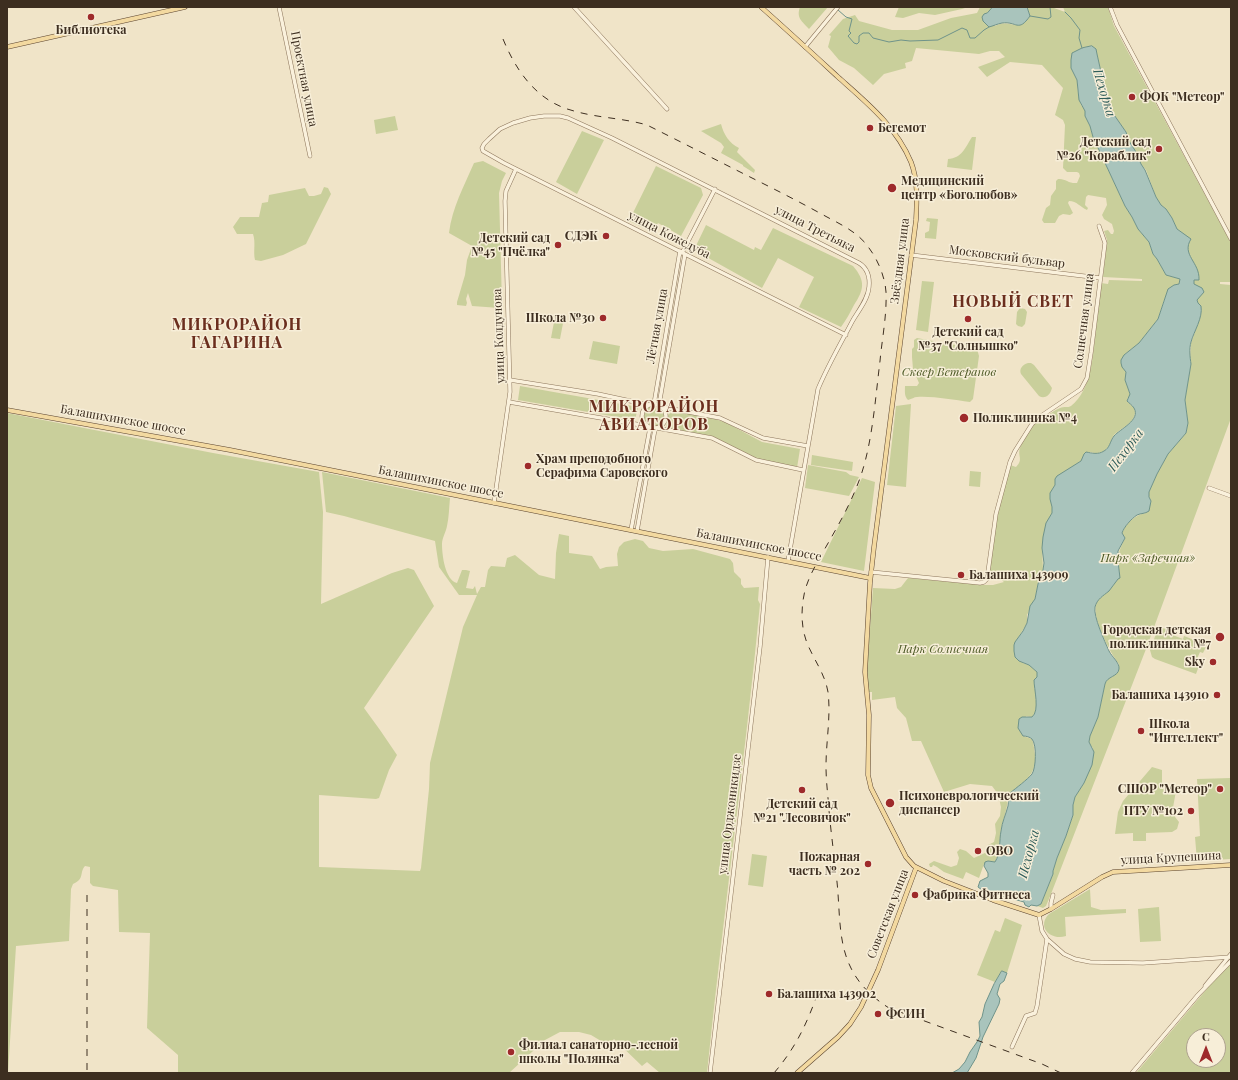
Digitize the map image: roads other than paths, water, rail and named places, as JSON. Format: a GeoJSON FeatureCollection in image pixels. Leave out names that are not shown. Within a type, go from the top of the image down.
{"type":"FeatureCollection","features":[{"type":"Feature","properties":{"kind":"main road"},"geometry":{"type":"LineString","coordinates":[[7,47],[185,7]]}},
{"type":"Feature","properties":{"kind":"main road","name":"Звёздная улица"},"geometry":{"type":"LineString","coordinates":[[761,7],[878,113],[899,139],[912,165],[916,189],[916,213],[870,578]]}},
{"type":"Feature","properties":{"kind":"main road","name":"Балашихинское шоссе"},"geometry":{"type":"LineString","coordinates":[[7,410],[230,450],[870,578]]}},
{"type":"Feature","properties":{"kind":"main road","name":"Советская улица"},"geometry":{"type":"LineString","coordinates":[[797,1073],[838,1037],[850,1024],[861,1007],[878,970],[916,868],[906,857],[870,786],[868,779],[869,715],[865,672],[870,578]]}},
{"type":"Feature","properties":{"kind":"main road","name":"улица Крупешина"},"geometry":{"type":"LineString","coordinates":[[1039,914],[1051,909],[1102,877],[1113,872],[1231,865]]}},
{"type":"Feature","properties":{"kind":"main road"},"geometry":{"type":"LineString","coordinates":[[916,868],[971,892],[1019,909],[1039,914]]}},
{"type":"Feature","properties":{"kind":"street","name":"Проектная улица"},"geometry":{"type":"LineString","coordinates":[[279,7],[310,156]]}},
{"type":"Feature","properties":{"kind":"street"},"geometry":{"type":"LineString","coordinates":[[574,7],[666,109]]}},
{"type":"Feature","properties":{"kind":"street"},"geometry":{"type":"LineString","coordinates":[[805,47],[838,7]]}},
{"type":"Feature","properties":{"kind":"street"},"geometry":{"type":"LineString","coordinates":[[1110,7],[1117,25],[1231,239]]}},
{"type":"Feature","properties":{"kind":"street","name":"улица Третьяка"},"geometry":{"type":"LineString","coordinates":[[483,151],[482,148],[489,139],[500,129],[513,123],[532,117],[560,116],[578,122],[612,138],[864,266],[869,278],[868,292],[827,368],[818,389],[788,561]]}},
{"type":"Feature","properties":{"kind":"street","name":"улица Кожедуба"},"geometry":{"type":"LineString","coordinates":[[483,151],[846,335]]}},
{"type":"Feature","properties":{"kind":"street","name":"улица Колдунова"},"geometry":{"type":"LineString","coordinates":[[494,503],[509,402],[510,380],[505,201],[506,191],[516,169]]}},
{"type":"Feature","properties":{"kind":"street","name":"Лётная улица"},"geometry":{"type":"LineString","coordinates":[[652,404],[683,253],[715,189]]}},
{"type":"Feature","properties":{"kind":"street","name":"Солнечная улица"},"geometry":{"type":"LineString","coordinates":[[871,572],[980,583],[987,579],[996,514],[1010,462],[1015,451],[1032,424],[1081,388],[1087,378],[1105,243],[1099,226]]}},
{"type":"Feature","properties":{"kind":"street","name":"Лётная улица"},"geometry":{"type":"LineString","coordinates":[[661,406],[683,253]]}},
{"type":"Feature","properties":{"kind":"street","name":"Московский бульвар"},"geometry":{"type":"LineString","coordinates":[[911,255],[1100,278]]}},
{"type":"Feature","properties":{"kind":"street"},"geometry":{"type":"LineString","coordinates":[[510,380],[598,394],[720,418],[763,438],[808,446]]}},
{"type":"Feature","properties":{"kind":"street"},"geometry":{"type":"LineString","coordinates":[[509,402],[712,438],[756,460],[803,470]]}},
{"type":"Feature","properties":{"kind":"street"},"geometry":{"type":"LineString","coordinates":[[631,530],[648,427],[642,420],[642,417],[644,410],[652,404]]}},
{"type":"Feature","properties":{"kind":"street"},"geometry":{"type":"LineString","coordinates":[[656,428],[664,424],[666,417],[665,410],[661,406]]}},
{"type":"Feature","properties":{"kind":"street"},"geometry":{"type":"LineString","coordinates":[[637,531],[656,428]]}},
{"type":"Feature","properties":{"kind":"street"},"geometry":{"type":"LineString","coordinates":[[1209,488],[1231,496]]}},
{"type":"Feature","properties":{"kind":"street","name":"улица Орджоникидзе"},"geometry":{"type":"LineString","coordinates":[[710,1073],[762,628],[768,557]]}},
{"type":"Feature","properties":{"kind":"street"},"geometry":{"type":"LineString","coordinates":[[1051,909],[1053,895]]}},
{"type":"Feature","properties":{"kind":"street"},"geometry":{"type":"LineString","coordinates":[[1039,914],[1042,931],[1047,940],[1064,954],[1075,959],[1090,962],[1142,963],[1229,957]]}},
{"type":"Feature","properties":{"kind":"street"},"geometry":{"type":"LineString","coordinates":[[1012,1047],[1026,1016],[1035,1013],[1047,940]]}},
{"type":"Feature","properties":{"kind":"street"},"geometry":{"type":"LineString","coordinates":[[1132,1073],[1231,954]]}},
{"type":"Feature","properties":{"kind":"street"},"geometry":{"type":"LineString","coordinates":[[1214,958],[1218,962],[1214,974]]}},
{"type":"Feature","properties":{"kind":"street"},"geometry":{"type":"LineString","coordinates":[[1198,995],[1231,961]]}},
{"type":"Feature","properties":{"kind":"water"},"geometry":{"type":"Polygon","coordinates":[[[993,7],[1027,7],[1030,16],[1023,24],[1020,25],[1002,23],[989,27],[983,21],[982,17],[993,7]]]}},
{"type":"Feature","properties":{"kind":"water"},"geometry":{"type":"Polygon","coordinates":[[[1092,46],[1096,49],[1103,81],[1104,94],[1110,109],[1126,132],[1129,141],[1145,170],[1156,197],[1172,218],[1177,229],[1191,239],[1188,250],[1199,274],[1199,280],[1194,280],[1194,284],[1202,288],[1204,292],[1197,300],[1201,306],[1201,315],[1190,347],[1191,364],[1185,400],[1188,423],[1186,433],[1168,454],[1157,474],[1149,492],[1151,501],[1149,511],[1138,514],[1128,523],[1123,531],[1122,533],[1125,538],[1118,551],[1120,578],[1109,591],[1102,596],[1095,607],[1100,629],[1109,651],[1118,664],[1119,669],[1117,674],[1106,681],[1098,717],[1090,736],[1089,742],[1094,752],[1092,765],[1084,783],[1075,797],[1073,815],[1041,904],[1037,906],[1031,905],[1029,907],[1025,905],[1024,902],[982,890],[978,887],[980,881],[988,877],[988,873],[984,866],[985,862],[995,862],[997,858],[1000,847],[1000,835],[1010,793],[1032,774],[1034,767],[1034,742],[1027,736],[1023,736],[1018,728],[1019,719],[1022,717],[1032,717],[1036,710],[1034,680],[1037,677],[1037,672],[1029,665],[1019,661],[1015,657],[1014,645],[1027,623],[1030,606],[1035,599],[1043,570],[1043,537],[1046,523],[1052,513],[1050,493],[1055,485],[1055,479],[1057,476],[1081,461],[1086,452],[1097,453],[1106,450],[1114,436],[1129,424],[1135,416],[1134,408],[1127,401],[1130,394],[1125,380],[1126,372],[1122,367],[1121,360],[1124,355],[1139,343],[1158,319],[1168,289],[1179,284],[1180,279],[1166,275],[1153,254],[1149,242],[1138,229],[1125,206],[1093,137],[1085,116],[1085,111],[1079,100],[1077,80],[1071,68],[1071,60],[1072,53],[1082,48],[1092,46]]]}},
{"type":"Feature","properties":{"kind":"water"},"geometry":{"type":"Polygon","coordinates":[[[1002,971],[1007,973],[1004,981],[1000,984],[997,994],[1000,999],[999,1004],[983,1037],[976,1058],[967,1073],[952,1073],[959,1069],[965,1062],[980,1036],[979,1022],[982,1017],[985,1004],[1002,971]]]}},
{"type":"Feature","properties":{"kind":"waterway","name":"Пехорка"},"geometry":{"type":"LineString","coordinates":[[1030,16],[1048,19],[1051,17],[1050,7]]}},
{"type":"Feature","properties":{"kind":"waterway","name":"Пехорка"},"geometry":{"type":"LineString","coordinates":[[838,10],[846,17],[852,19],[849,31],[851,33],[848,36],[854,43],[857,44],[859,42],[859,36],[863,33],[869,33],[873,38],[889,42],[901,40],[938,40],[962,28],[967,30],[970,38],[975,38],[989,27]]}},
{"type":"Feature","properties":{"kind":"waterway","name":"Пехорка"},"geometry":{"type":"LineString","coordinates":[[1065,12],[1080,30],[1079,38],[1082,48]]}},
{"type":"Feature","properties":{"kind":"railway"},"geometry":{"type":"LineString","coordinates":[[503,39],[522,74],[539,93],[550,101],[561,107],[574,111],[647,125],[844,226],[865,243],[875,258],[884,280],[886,309],[870,441],[862,472],[853,495],[808,582],[804,594],[802,612],[805,638],[827,685],[828,692],[829,710],[826,778],[843,946],[850,966],[857,979],[877,1000],[889,1008],[1042,1064],[1061,1073]]}},
{"type":"Feature","properties":{"kind":"railway"},"geometry":{"type":"LineString","coordinates":[[87,895],[87,1073]]}},
{"type":"Feature","properties":{"kind":"railway"},"geometry":{"type":"LineString","coordinates":[[774,1073],[801,1034],[819,990]]}},
{"type":"Feature","properties":{"kind":"place","name":"Библиотека"},"geometry":{"type":"Point","coordinates":[91,17]}},
{"type":"Feature","properties":{"kind":"place","name":"ФОК \"Метеор\""},"geometry":{"type":"Point","coordinates":[1132,97]}},
{"type":"Feature","properties":{"kind":"place","name":"Бегемот"},"geometry":{"type":"Point","coordinates":[870,128]}},
{"type":"Feature","properties":{"kind":"place","name":"Детский сад №26 \"Кораблик\""},"geometry":{"type":"Point","coordinates":[1159,149]}},
{"type":"Feature","properties":{"kind":"place","name":"Медицинский центр «Боголюбов»"},"geometry":{"type":"Point","coordinates":[892,188]}},
{"type":"Feature","properties":{"kind":"place","name":"СДЭК"},"geometry":{"type":"Point","coordinates":[606,236]}},
{"type":"Feature","properties":{"kind":"place","name":"Детский сад №45 \"Пчёлка\""},"geometry":{"type":"Point","coordinates":[558,245]}},
{"type":"Feature","properties":{"kind":"place","name":"Школа №30"},"geometry":{"type":"Point","coordinates":[603,318]}},
{"type":"Feature","properties":{"kind":"place","name":"Детский сад №37 \"Солнышко\""},"geometry":{"type":"Point","coordinates":[968,319]}},
{"type":"Feature","properties":{"kind":"place","name":"Поликлиника №4"},"geometry":{"type":"Point","coordinates":[964,418]}},
{"type":"Feature","properties":{"kind":"place","name":"Храм преподобного Серафима Саровского"},"geometry":{"type":"Point","coordinates":[528,466]}},
{"type":"Feature","properties":{"kind":"place","name":"Балашиха 143909"},"geometry":{"type":"Point","coordinates":[961,575]}},
{"type":"Feature","properties":{"kind":"place","name":"Городская детская поликлиника №7"},"geometry":{"type":"Point","coordinates":[1220,637]}},
{"type":"Feature","properties":{"kind":"place","name":"Sky"},"geometry":{"type":"Point","coordinates":[1213,662]}},
{"type":"Feature","properties":{"kind":"place","name":"Балашиха 143910"},"geometry":{"type":"Point","coordinates":[1217,695]}},
{"type":"Feature","properties":{"kind":"place","name":"Школа \"Интеллект\""},"geometry":{"type":"Point","coordinates":[1141,731]}},
{"type":"Feature","properties":{"kind":"place","name":"СШОР \"Метеор\""},"geometry":{"type":"Point","coordinates":[1220,789]}},
{"type":"Feature","properties":{"kind":"place","name":"Детский сад №21 \"Лесовичок\""},"geometry":{"type":"Point","coordinates":[802,790]}},
{"type":"Feature","properties":{"kind":"place","name":"Психоневрологический диспансер"},"geometry":{"type":"Point","coordinates":[890,803]}},
{"type":"Feature","properties":{"kind":"place","name":"ПТУ №102"},"geometry":{"type":"Point","coordinates":[1191,811]}},
{"type":"Feature","properties":{"kind":"place","name":"ОВО"},"geometry":{"type":"Point","coordinates":[978,851]}},
{"type":"Feature","properties":{"kind":"place","name":"Пожарная часть № 202"},"geometry":{"type":"Point","coordinates":[868,864]}},
{"type":"Feature","properties":{"kind":"place","name":"Фабрика Фитнеса"},"geometry":{"type":"Point","coordinates":[915,895]}},
{"type":"Feature","properties":{"kind":"place","name":"Балашиха 143902"},"geometry":{"type":"Point","coordinates":[769,994]}},
{"type":"Feature","properties":{"kind":"place","name":"ФСИН"},"geometry":{"type":"Point","coordinates":[878,1014]}},
{"type":"Feature","properties":{"kind":"place","name":"Филиал санаторно-лесной школы \"Полянка\""},"geometry":{"type":"Point","coordinates":[511,1052]}},
{"type":"Feature","properties":{"kind":"district","name":"НОВЫЙ СВЕТ"},"geometry":{"type":"Point","coordinates":[1013,302]}},
{"type":"Feature","properties":{"kind":"district","name":"МИКРОРАЙОН ГАГАРИНА"},"geometry":{"type":"Point","coordinates":[237,334]}},
{"type":"Feature","properties":{"kind":"district","name":"МИКРОРАЙОН АВИАТОРОВ"},"geometry":{"type":"Point","coordinates":[654,416]}},
{"type":"Feature","properties":{"kind":"park label","name":"Сквер Ветеранов"},"geometry":{"type":"Point","coordinates":[949,372]}},
{"type":"Feature","properties":{"kind":"park label","name":"Парк «Заречная»"},"geometry":{"type":"Point","coordinates":[1148,558]}},
{"type":"Feature","properties":{"kind":"park label","name":"Парк Солнечная"},"geometry":{"type":"Point","coordinates":[943,649]}}]}
